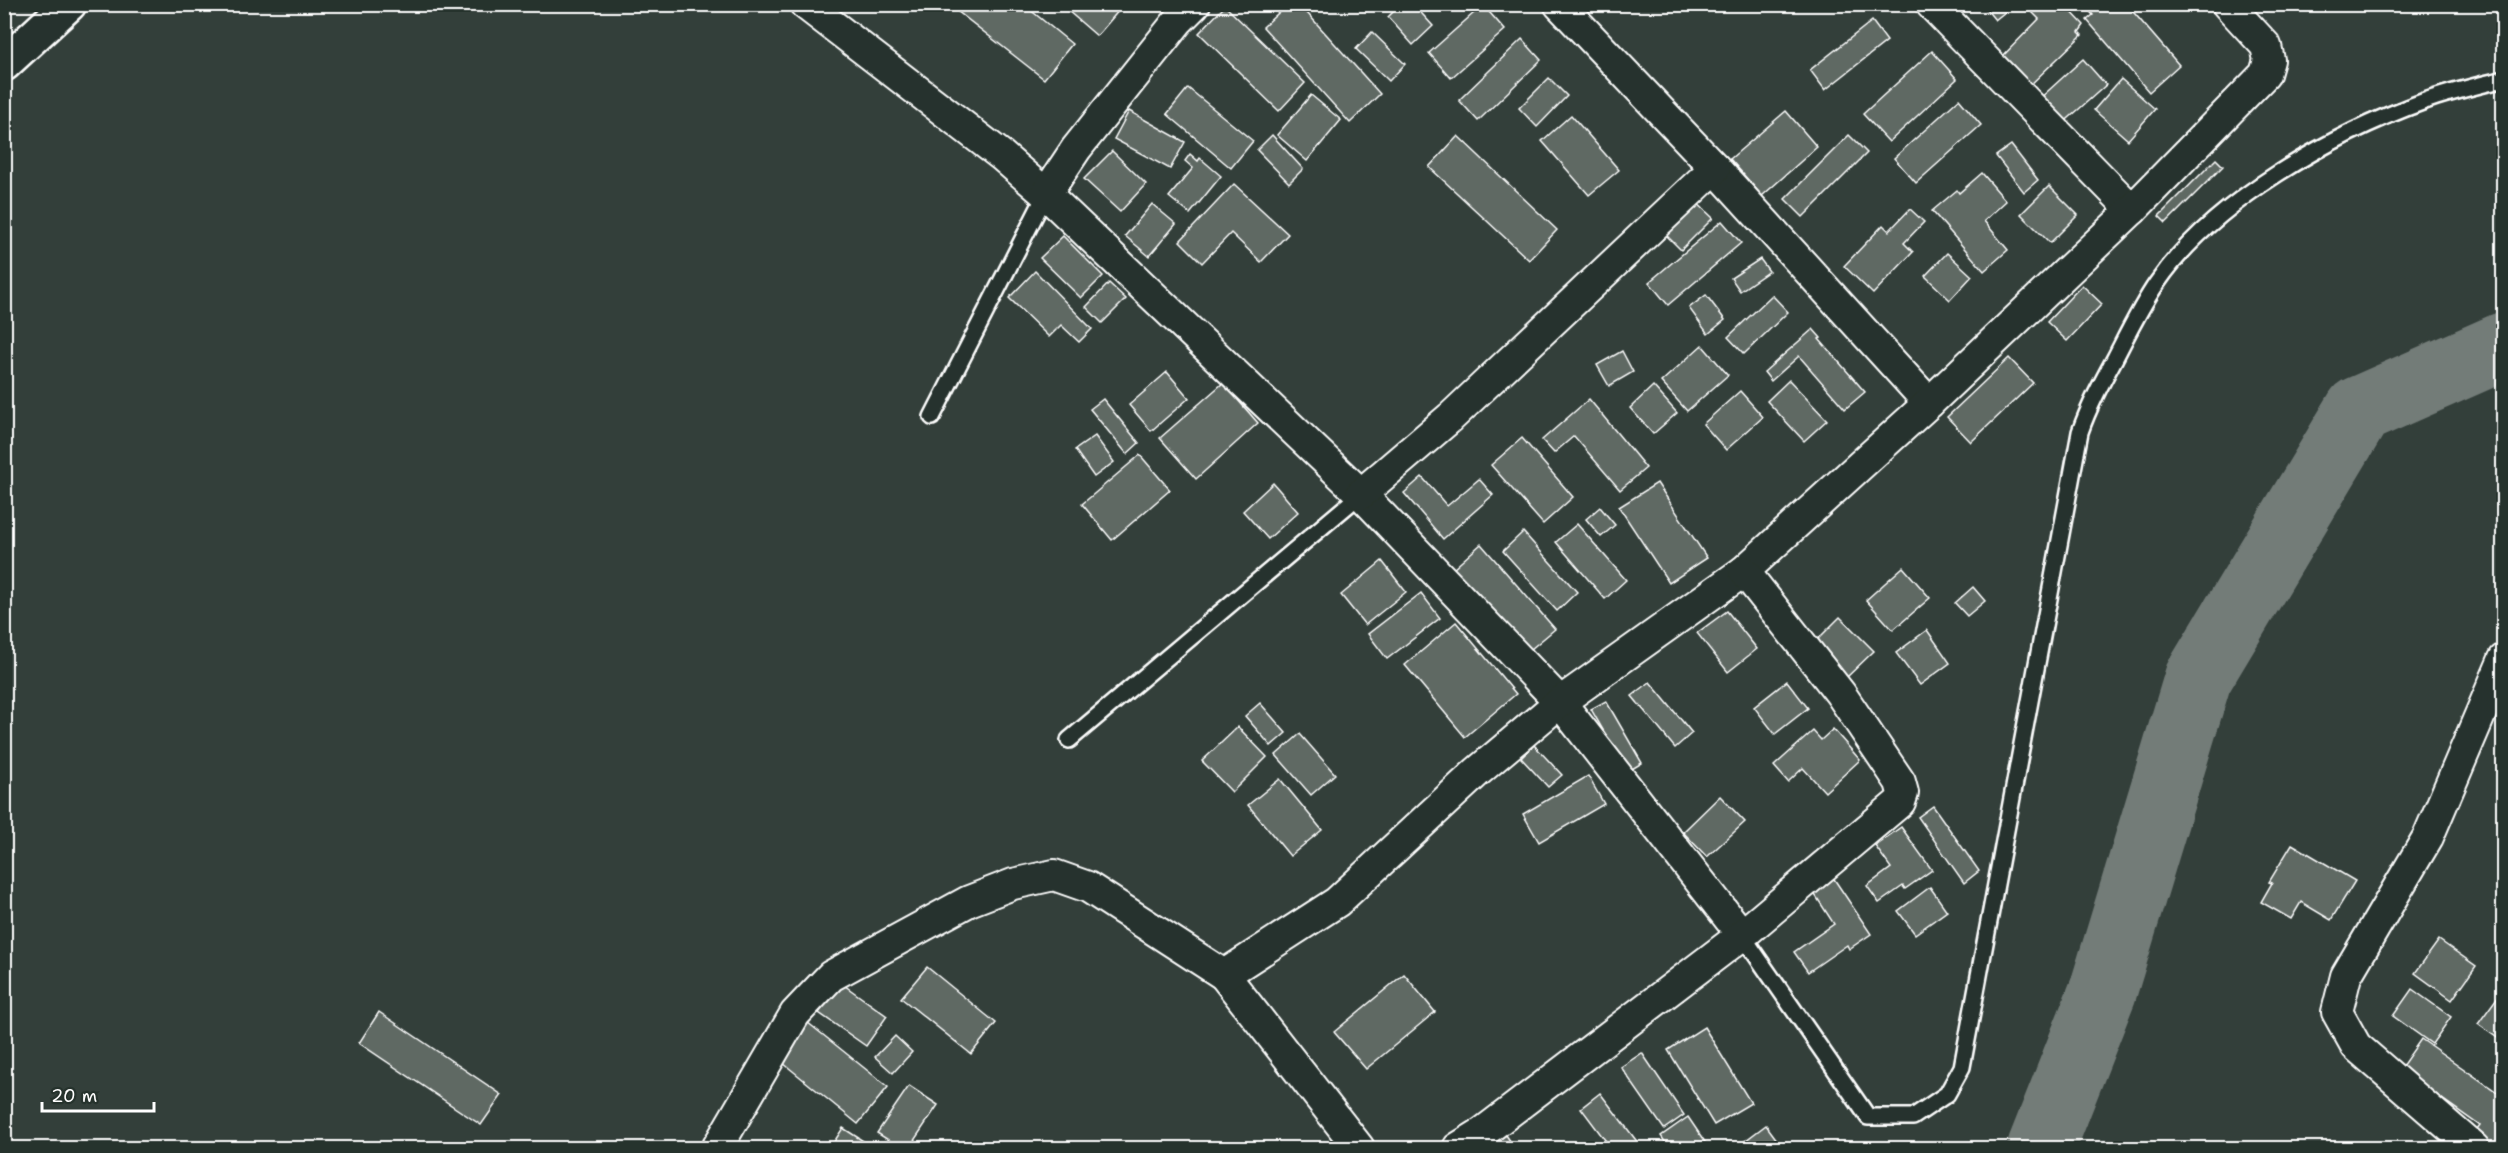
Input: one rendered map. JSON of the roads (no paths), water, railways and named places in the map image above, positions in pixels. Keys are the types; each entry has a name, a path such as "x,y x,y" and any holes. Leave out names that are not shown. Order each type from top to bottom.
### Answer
{"highway":[{"path":"4,64 69,4"}],"street":[{"path":"805,4 1001,155 1046,194 1360,494 1560,702 1742,935"},
{"path":"1046,194 1076,149 1178,21 1195,4"},
{"path":"1224,975 1337,902 1477,772 1560,702 1744,571 1929,403 2132,210 2265,74 2269,60 2266,46 2227,4"},
{"path":"1572,9 1929,403"},
{"path":"1947,10 2132,210"},
{"path":"1360,494 1450,417 1714,168"},
{"path":"1458,1149 1742,935 1897,807 1903,793 1900,782 1840,693 1744,571"},
{"path":"2474,1149 2356,1046 2337,1012 2346,976 2428,837 2504,659"},
{"path":"717,1149 795,1014 831,976 959,906 1013,884 1054,875 1088,887 1224,975 1359,1149"}],"lane":[{"path":"1742,935 1868,1117 1914,1118 1947,1094 1962,1067 2080,432 2126,337 2157,282 2186,247 2231,208 2286,169 2368,124 2426,100 2504,79"},
{"path":"932,417 1046,194"},
{"path":"1069,740 1360,494"}],"waterway":[{"path":"2041,1148 2103,991 2198,678 2359,410 2504,346"}]}
